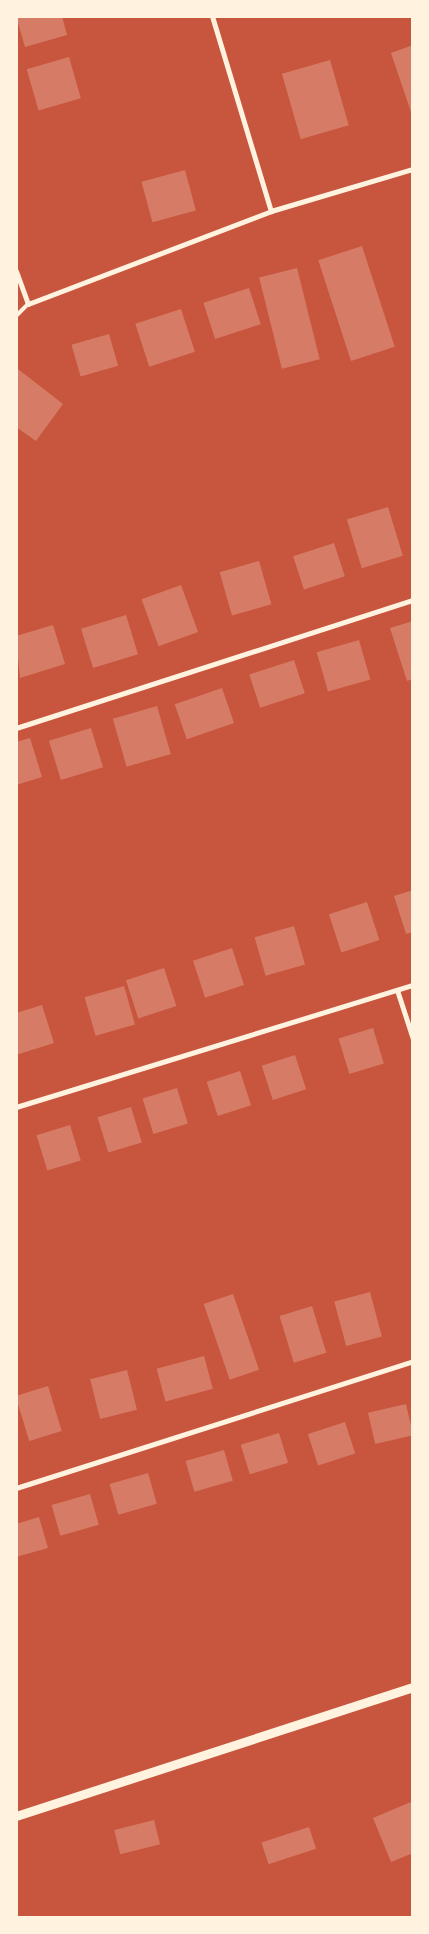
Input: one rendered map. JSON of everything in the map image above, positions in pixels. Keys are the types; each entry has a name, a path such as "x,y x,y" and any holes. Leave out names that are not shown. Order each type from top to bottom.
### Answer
{"street":[{"path":"212,16 271,212"},
{"path":"16,271 28,304 271,212 413,169"},
{"path":"16,728 413,600"},
{"path":"16,1107 413,984"},
{"path":"398,990 413,1039"},
{"path":"16,1488 413,1361"},
{"path":"16,1816 413,1687"}],"lane":[{"path":"16,316 28,304"}],"building":[{"path":"16,16 62,16 67,35 25,47"},
{"path":"413,45 413,115 412,115 391,53"},
{"path":"69,57 81,98 39,110 27,69"},
{"path":"330,60 349,125 301,139 282,74"},
{"path":"185,170 196,211 152,222 142,182"},
{"path":"362,246 395,347 351,361 318,260"},
{"path":"297,268 320,359 282,369 259,277"},
{"path":"249,288 261,324 215,339 203,303"},
{"path":"181,309 195,352 149,367 135,324"},
{"path":"109,334 118,366 81,376 72,345"},
{"path":"18,369 63,404 36,441 16,427"},
{"path":"388,507 403,556 362,568 347,520"},
{"path":"334,543 345,576 304,590 293,556"},
{"path":"259,561 271,604 232,616 220,572"},
{"path":"181,585 198,632 159,646 142,599"},
{"path":"126,615 138,654 93,668 81,629"},
{"path":"413,621 413,679 407,681 390,628"},
{"path":"53,625 65,664 20,678 16,636"},
{"path":"359,640 370,679 328,692 317,652"},
{"path":"294,660 305,693 260,708 249,675"},
{"path":"222,688 234,723 187,739 175,704"},
{"path":"157,706 171,754 127,767 113,719"},
{"path":"91,728 103,767 61,780 49,741"},
{"path":"30,738 42,777 16,785 16,742"},
{"path":"413,890 413,932 406,934 394,896"},
{"path":"367,902 379,940 341,952 329,914"},
{"path":"294,926 305,964 266,976 255,937"},
{"path":"232,948 244,985 205,998 193,961"},
{"path":"164,968 176,1006 138,1018 126,980"},
{"path":"124,986 135,1024 96,1036 85,997"},
{"path":"42,1005 54,1043 16,1055 16,1013"},
{"path":"373,1028 384,1063 349,1074 339,1039"},
{"path":"295,1055 306,1089 273,1100 262,1066"},
{"path":"240,1071 251,1105 218,1116 207,1082"},
{"path":"177,1088 188,1123 153,1134 143,1099"},
{"path":"131,1107 142,1142 108,1153 98,1117"},
{"path":"70,1125 81,1160 47,1171 37,1135"},
{"path":"370,1292 382,1336 346,1346 334,1302"},
{"path":"233,1294 259,1370 230,1380 204,1304"},
{"path":"312,1306 326,1353 294,1363 279,1316"},
{"path":"204,1356 213,1389 165,1402 157,1369"},
{"path":"127,1370 137,1410 100,1419 90,1379"},
{"path":"48,1386 62,1431 29,1441 16,1396"},
{"path":"406,1404 413,1435 375,1444 368,1413"},
{"path":"345,1422 355,1453 318,1465 308,1434"},
{"path":"279,1433 288,1463 250,1474 241,1445"},
{"path":"224,1450 233,1481 194,1492 186,1461"},
{"path":"148,1473 157,1504 118,1515 110,1484"},
{"path":"90,1494 99,1525 60,1536 52,1505"},
{"path":"39,1517 48,1548 16,1557 16,1524"},
{"path":"413,1801 413,1853 391,1862 373,1818"},
{"path":"154,1820 160,1844 120,1854 114,1830"},
{"path":"309,1827 316,1849 269,1864 261,1842"}]}
